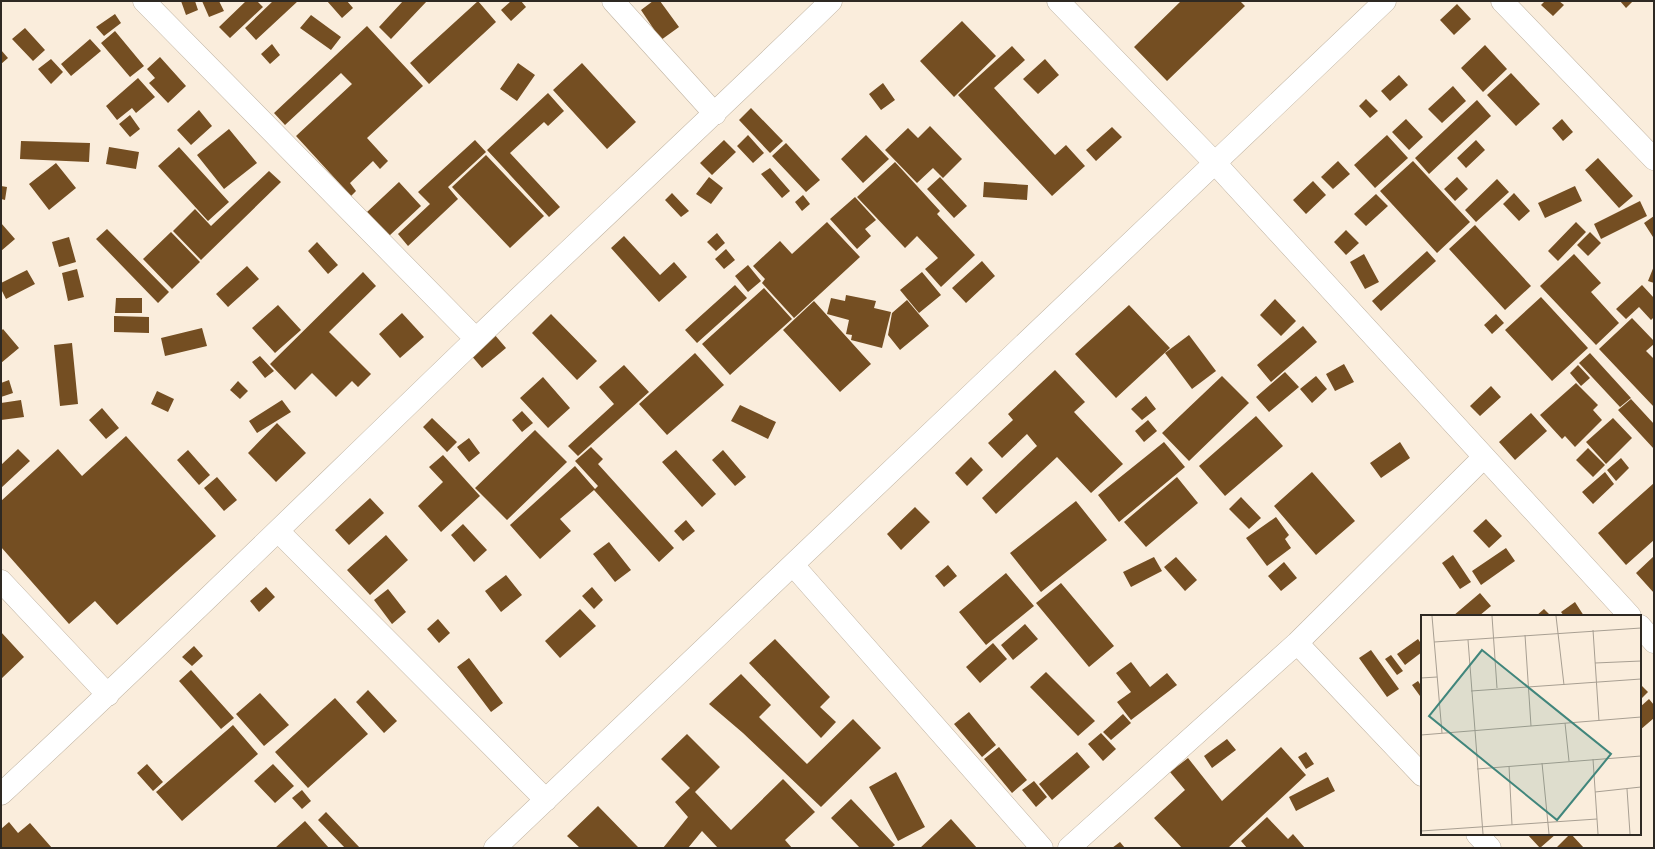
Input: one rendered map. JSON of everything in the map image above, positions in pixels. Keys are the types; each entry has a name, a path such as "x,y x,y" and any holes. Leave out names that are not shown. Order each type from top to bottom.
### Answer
{"street":[{"path":"144,1 476,339"},
{"path":"613,1 715,114"},
{"path":"1,794 108,695 476,339 715,114 831,1"},
{"path":"1058,1 1215,163 1629,615"},
{"path":"495,848 1384,1"},
{"path":"1502,1 1654,159"},
{"path":"1069,848 1297,642 1484,457"},
{"path":"278,531 546,800"},
{"path":"793,565 1042,848"},
{"path":"1,581 108,695"},
{"path":"1641,627 1654,642"},
{"path":"1297,642 1421,775"},
{"path":"1478,835 1490,848"}],"building":[{"path":"181,1 195,1 198,10 186,15"},
{"path":"202,1 219,1 224,11 209,17"},
{"path":"246,1 257,1 263,7 230,38 219,27"},
{"path":"273,1 298,1 256,40 245,28"},
{"path":"327,1 347,1 353,8 342,18"},
{"path":"403,1 427,1 391,39 379,27"},
{"path":"478,1 496,22 429,84 410,63"},
{"path":"511,1 521,1 526,7 511,21 501,10"},
{"path":"653,1 660,1 679,27 661,40 641,10"},
{"path":"1181,1 1240,1 1245,6 1167,81 1134,47"},
{"path":"1545,1 1559,1 1564,5 1553,16 1541,5"},
{"path":"1620,1 1633,1 1626,8"},
{"path":"1457,4 1471,19 1454,35 1440,20"},
{"path":"115,14 121,23 104,36 96,27"},
{"path":"311,15 341,37 331,50 300,28"},
{"path":"962,21 996,56 954,97 920,61"},
{"path":"367,26 423,86 367,138 388,161 380,169 373,161 350,183 356,191 351,196 296,136 352,84 341,73 285,125 274,113"},
{"path":"25,28 45,50 33,61 12,39"},
{"path":"115,31 144,66 130,77 101,43"},
{"path":"90,39 101,51 71,76 61,64"},
{"path":"272,44 280,55 270,64 261,54"},
{"path":"1485,45 1507,69 1483,92 1461,68"},
{"path":"1012,46 1025,60 994,88 1055,155 1066,145 1085,166 1052,196 958,95"},
{"path":"1,50 8,58 1,64"},
{"path":"160,57 186,86 168,103 149,83 155,78 147,69"},
{"path":"51,59 63,72 51,84 38,69"},
{"path":"1045,59 1059,75 1038,94 1023,79"},
{"path":"518,63 535,75 517,101 500,89"},
{"path":"582,63 636,122 607,149 553,90"},
{"path":"1511,73 1540,104 1516,126 1487,95"},
{"path":"1399,75 1408,85 1390,101 1381,91"},
{"path":"138,78 155,97 136,113 132,108 117,120 106,106"},
{"path":"883,83 895,100 881,110 869,94"},
{"path":"1453,86 1466,101 1442,123 1428,109"},
{"path":"548,93 564,111 548,126 544,122 510,153 560,207 549,217 487,150"},
{"path":"1366,99 1378,111 1370,118 1359,106"},
{"path":"1477,100 1491,116 1429,174 1415,158"},
{"path":"751,108 783,141 770,153 739,120"},
{"path":"199,110 212,126 191,145 177,130"},
{"path":"130,115 140,129 130,137 119,124"},
{"path":"1406,119 1423,137 1409,150 1392,132"},
{"path":"1562,119 1573,132 1563,141 1552,128"},
{"path":"930,126 962,159 943,178 933,168 917,183 885,150 908,128 918,138"},
{"path":"1112,127 1122,137 1096,161 1086,150"},
{"path":"229,129 257,163 224,189 197,155"},
{"path":"748,135 764,153 753,163 737,146"},
{"path":"866,135 889,159 863,183 841,159"},
{"path":"1387,135 1408,158 1375,188 1354,165"},
{"path":"475,140 486,152 448,187 458,199 408,246 398,234 430,204 418,192"},
{"path":"724,140 736,152 712,175 700,163"},
{"path":"1476,140 1485,150 1466,168 1457,158"},
{"path":"21,141 90,143 89,162 20,159"},
{"path":"786,143 820,180 806,192 772,156"},
{"path":"109,147 139,152 136,169 106,164"},
{"path":"179,147 229,202 208,221 158,166"},
{"path":"486,155 544,216 510,248 452,187"},
{"path":"1598,158 1633,196 1619,208 1585,170"},
{"path":"1338,161 1350,174 1333,189 1321,177"},
{"path":"1413,161 1470,222 1437,253 1380,191"},
{"path":"895,162 940,211 937,214 975,255 941,287 925,269 938,258 917,236 905,248 857,197"},
{"path":"56,163 76,188 49,210 29,184"},
{"path":"770,168 790,191 782,198 761,174"},
{"path":"269,171 281,182 201,260 173,231 195,209 211,226"},
{"path":"709,177 723,188 711,204 696,194"},
{"path":"940,177 967,206 954,218 927,189"},
{"path":"1457,177 1468,189 1455,201 1444,189"},
{"path":"1497,179 1509,192 1476,222 1465,210"},
{"path":"1313,181 1326,195 1306,214 1293,200"},
{"path":"399,182 421,206 389,236 367,212"},
{"path":"984,182 1028,185 1027,200 983,197"},
{"path":"1,186 7,187 5,200 1,199"},
{"path":"1575,186 1582,201 1545,218 1538,203"},
{"path":"672,193 689,211 681,217 665,200"},
{"path":"1514,193 1530,211 1519,221 1503,204"},
{"path":"1376,194 1388,206 1366,226 1354,214"},
{"path":"803,195 810,204 802,211 795,202"},
{"path":"855,197 876,220 865,229 871,236 857,249 830,219"},
{"path":"1640,201 1647,216 1601,239 1594,224"},
{"path":"1654,216 1654,236 1653,237 1644,223"},
{"path":"827,222 860,257 794,318 762,283 765,279 753,266 780,241 792,254"},
{"path":"1576,222 1586,232 1558,261 1548,251"},
{"path":"1,223 15,239 1,251"},
{"path":"1475,225 1531,286 1505,310 1449,249"},
{"path":"107,229 169,292 158,303 96,239"},
{"path":"1346,230 1359,243 1346,255 1334,242"},
{"path":"171,232 200,262 172,289 143,259"},
{"path":"1590,232 1601,243 1588,256 1577,245"},
{"path":"717,233 725,243 716,251 707,242"},
{"path":"624,236 660,275 674,262 687,277 659,302 611,248"},
{"path":"69,237 76,262 59,267 52,242"},
{"path":"317,242 338,265 328,274 308,251"},
{"path":"726,249 735,260 724,269 715,259"},
{"path":"1427,251 1436,261 1381,311 1372,301"},
{"path":"1364,254 1379,282 1365,289 1350,262"},
{"path":"1574,254 1601,283 1591,292 1619,323 1596,345 1540,286"},
{"path":"982,261 995,276 966,303 952,288"},
{"path":"748,265 761,281 748,292 735,276"},
{"path":"247,266 259,279 228,307 216,294"},
{"path":"1654,266 1654,283 1648,281"},
{"path":"77,269 84,297 68,301 62,273"},
{"path":"27,270 35,284 6,299 1,289 1,283"},
{"path":"363,272 376,286 329,332 371,374 358,387 352,381 336,397 312,373 295,390 270,364"},
{"path":"922,272 941,295 919,313 900,290"},
{"path":"735,285 747,298 697,343 685,330"},
{"path":"1642,285 1654,298 1654,317 1651,320 1639,307 1626,319 1616,309"},
{"path":"764,288 792,319 730,375 702,344"},
{"path":"846,295 876,301 874,308 891,312 882,348 851,340 852,335 846,334 849,320 827,314 831,298 845,301"},
{"path":"1541,297 1588,348 1552,381 1505,330"},
{"path":"116,298 142,298 142,313 115,313"},
{"path":"1275,299 1296,321 1281,336 1260,315"},
{"path":"907,300 929,326 900,350 888,335 892,313"},
{"path":"814,301 871,364 840,392 783,330"},
{"path":"278,305 301,330 275,353 252,328"},
{"path":"1129,305 1170,348 1116,398 1075,354"},
{"path":"402,313 424,337 400,358 379,334"},
{"path":"551,314 597,361 577,380 532,333"},
{"path":"1496,314 1504,323 1492,334 1484,325"},
{"path":"114,316 149,317 149,333 114,332"},
{"path":"1632,318 1654,341 1654,344 1646,351 1654,359 1654,407 1599,349"},
{"path":"1303,326 1317,342 1271,382 1257,365"},
{"path":"202,328 207,346 165,356 161,338"},
{"path":"3,329 19,348 1,363 1,331"},
{"path":"494,334 506,348 482,368 470,354"},
{"path":"1189,335 1216,371 1192,389 1165,353"},
{"path":"72,343 78,404 60,406 54,345"},
{"path":"695,353 724,385 667,435 639,404"},
{"path":"1590,353 1631,398 1620,407 1579,363"},
{"path":"260,356 274,371 265,378 252,362"},
{"path":"1344,364 1354,382 1335,391 1326,374"},
{"path":"624,365 649,392 578,456 568,446 614,404 599,387"},
{"path":"1578,365 1590,378 1581,386 1570,373"},
{"path":"1055,370 1085,402 1074,412 1123,464 1091,493 1057,457 996,514 982,498 1037,446 1027,434 1002,458 988,443 1013,420 1008,414"},
{"path":"1285,372 1299,387 1269,412 1256,397"},
{"path":"1222,376 1249,403 1189,461 1162,433"},
{"path":"1316,376 1327,389 1312,403 1300,389"},
{"path":"543,377 570,408 548,428 520,398"},
{"path":"9,380 13,393 1,397 1,383"},
{"path":"238,381 248,391 240,399 230,390"},
{"path":"1576,383 1598,405 1593,410 1602,420 1575,447 1565,436 1562,439 1540,415"},
{"path":"1491,386 1501,397 1480,416 1470,406"},
{"path":"157,391 174,399 168,412 151,404"},
{"path":"1146,396 1156,409 1142,420 1131,409"},
{"path":"1631,399 1654,424 1654,449 1618,410"},
{"path":"21,400 24,417 1,420 1,403"},
{"path":"282,400 291,412 257,433 249,421"},
{"path":"740,405 776,422 768,439 731,421"},
{"path":"102,408 119,428 106,439 89,420"},
{"path":"522,411 533,423 522,432 512,420"},
{"path":"1531,413 1547,431 1515,460 1499,442"},
{"path":"1256,416 1283,446 1225,496 1199,466"},
{"path":"432,418 457,442 447,452 423,427"},
{"path":"1613,418 1632,438 1606,464 1586,442"},
{"path":"1148,420 1157,431 1144,442 1135,431"},
{"path":"277,423 306,453 276,482 248,453"},
{"path":"535,430 567,462 507,520 475,488"},
{"path":"126,436 216,536 117,625 95,601 69,624 1,547 1,501 58,449 82,476"},
{"path":"469,438 480,453 469,462 457,447"},
{"path":"1164,442 1185,467 1119,522 1098,495"},
{"path":"1400,442 1410,458 1381,478 1370,463"},
{"path":"591,447 603,459 598,464 674,548 659,562 594,490 560,519 571,531 540,559 510,525 575,466 595,489 598,486 575,461"},
{"path":"1588,448 1605,465 1593,477 1576,460"},
{"path":"18,449 30,461 1,488 1,465"},
{"path":"188,450 210,475 199,485 177,460"},
{"path":"676,450 716,494 702,507 662,462"},
{"path":"723,450 746,477 735,486 712,460"},
{"path":"443,455 480,496 441,532 418,506 443,482 429,467"},
{"path":"971,457 983,470 967,486 955,473"},
{"path":"1621,458 1629,468 1616,481 1607,470"},
{"path":"1312,472 1355,521 1316,555 1274,506"},
{"path":"1605,472 1614,484 1593,504 1582,492"},
{"path":"217,477 237,500 224,511 204,488"},
{"path":"1177,477 1198,503 1146,547 1124,522"},
{"path":"1654,483 1654,540 1626,565 1598,533"},
{"path":"1241,497 1261,518 1249,529 1229,509"},
{"path":"370,498 384,513 349,545 335,530"},
{"path":"1076,501 1107,540 1041,592 1010,553"},
{"path":"915,507 930,522 901,550 887,534"},
{"path":"1276,517 1289,535 1285,539 1291,548 1267,566 1246,538"},
{"path":"1486,519 1502,536 1489,548 1473,531"},
{"path":"686,520 695,531 683,541 674,531"},
{"path":"463,524 487,550 474,562 451,535"},
{"path":"386,535 408,560 370,595 347,570"},
{"path":"609,542 631,570 615,582 593,554"},
{"path":"1506,548 1515,561 1481,585 1472,571"},
{"path":"1453,555 1471,582 1460,589 1442,563"},
{"path":"1654,556 1654,593 1636,573"},
{"path":"1154,557 1162,571 1131,587 1123,572"},
{"path":"1176,557 1197,580 1185,591 1164,567"},
{"path":"1284,562 1297,578 1281,591 1268,576"},
{"path":"948,565 957,576 944,587 935,576"},
{"path":"1006,573 1034,606 986,645 959,612"},
{"path":"506,575 522,595 501,612 485,591"},
{"path":"1061,583 1114,646 1089,667 1036,603"},
{"path":"266,587 275,597 259,612 250,601"},
{"path":"592,587 603,600 594,609 582,596"},
{"path":"388,589 406,612 392,624 374,600"},
{"path":"1480,593 1491,606 1480,615 1454,615"},
{"path":"1575,602 1583,615 1563,615 1561,612"},
{"path":"580,609 596,626 560,658 545,641"},
{"path":"1544,609 1550,615 1537,615"},
{"path":"438,619 450,633 439,643 427,629"},
{"path":"1025,624 1038,639 1013,660 1001,645"},
{"path":"1,632 24,657 1,679"},
{"path":"775,639 830,697 820,707 836,722 821,738 749,663"},
{"path":"1418,639 1421,644 1421,653 1405,665 1397,654"},
{"path":"993,643 1007,659 980,683 966,667"},
{"path":"194,646 203,656 192,666 182,657"},
{"path":"1371,650 1399,689 1387,697 1359,658"},
{"path":"1391,655 1403,671 1397,675 1385,659"},
{"path":"469,658 503,703 491,712 457,667"},
{"path":"1131,662 1150,687 1167,673 1177,685 1131,720 1117,702 1131,692 1116,673"},
{"path":"191,670 234,718 221,729 179,681"},
{"path":"1046,672 1095,721 1078,736 1030,687"},
{"path":"741,674 771,705 759,717 807,764 853,719 881,748 821,807 743,733 709,704"},
{"path":"1418,681 1421,686 1421,696 1420,696 1412,685"},
{"path":"1641,685 1648,692 1641,699"},
{"path":"368,690 397,721 384,733 356,702"},
{"path":"260,693 289,725 264,746 236,714"},
{"path":"335,698 368,734 308,788 275,752"},
{"path":"1649,699 1654,705 1654,718 1641,729 1641,706"},
{"path":"969,712 996,745 982,757 954,724"},
{"path":"1123,714 1131,723 1111,740 1103,732"},
{"path":"233,725 258,754 182,821 156,792"},
{"path":"1101,733 1116,749 1103,761 1088,744"},
{"path":"687,734 720,767 695,792 731,830 783,779 815,812 785,840 792,848 718,848 702,831 688,848 663,848 688,817 675,802 690,788 661,759"},
{"path":"1227,739 1236,750 1212,768 1204,756"},
{"path":"999,747 1027,780 1012,793 984,759"},
{"path":"1281,747 1306,775 1228,848 1182,848 1154,818 1185,790 1170,772 1188,758 1222,801"},
{"path":"1077,752 1090,767 1052,800 1039,784"},
{"path":"1306,752 1314,764 1306,769 1298,757"},
{"path":"147,764 163,782 153,791 137,773"},
{"path":"273,764 294,786 275,803 254,781"},
{"path":"896,772 925,827 898,841 869,787"},
{"path":"1328,777 1335,791 1296,811 1289,797"},
{"path":"1034,781 1047,797 1036,807 1022,790"},
{"path":"302,790 311,801 302,809 292,798"},
{"path":"851,799 895,845 891,848 860,848 831,818"},
{"path":"598,806 639,848 580,848 567,836"},
{"path":"326,812 360,848 345,848 318,820"},
{"path":"1267,817 1288,839 1293,834 1305,848 1247,848 1241,841"},
{"path":"951,819 977,848 920,848"},
{"path":"305,821 329,848 275,848"},
{"path":"9,822 18,833 30,823 52,848 1,848 1,829"},
{"path":"1528,835 1555,835 1540,848"},
{"path":"1569,835 1572,835 1584,848 1556,848"},
{"path":"1120,842 1125,848 1112,848"}]}
